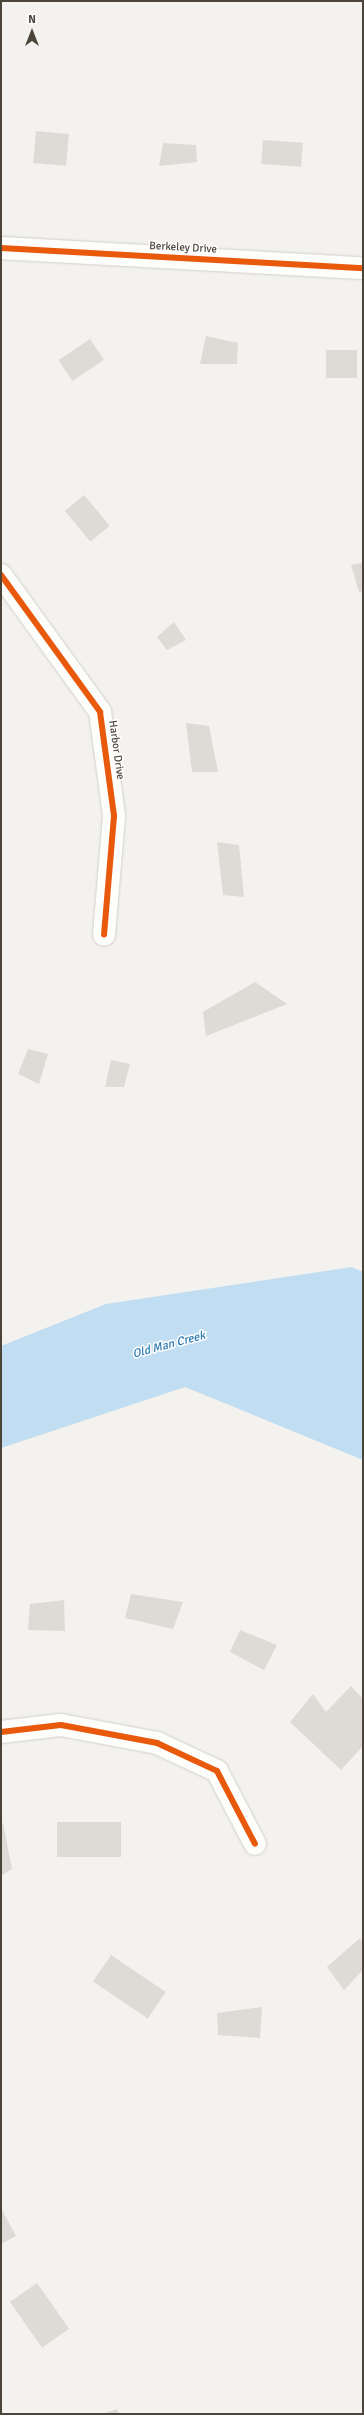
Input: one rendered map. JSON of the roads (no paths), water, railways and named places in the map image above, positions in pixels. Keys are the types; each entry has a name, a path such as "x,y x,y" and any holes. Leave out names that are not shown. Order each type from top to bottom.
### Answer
{"street":[{"name":"Berkeley Drive","path":"1,248 363,268"},
{"name":"Harbor Drive","path":"1,575 100,712 114,816 104,935"},
{"path":"1,1732 61,1726 157,1743 217,1771 255,1844"}],"water":[{"name":"Old Man Creek","path":"352,1267 363,1272 363,1460 185,1387 1,1448 1,1346 106,1304"}]}
